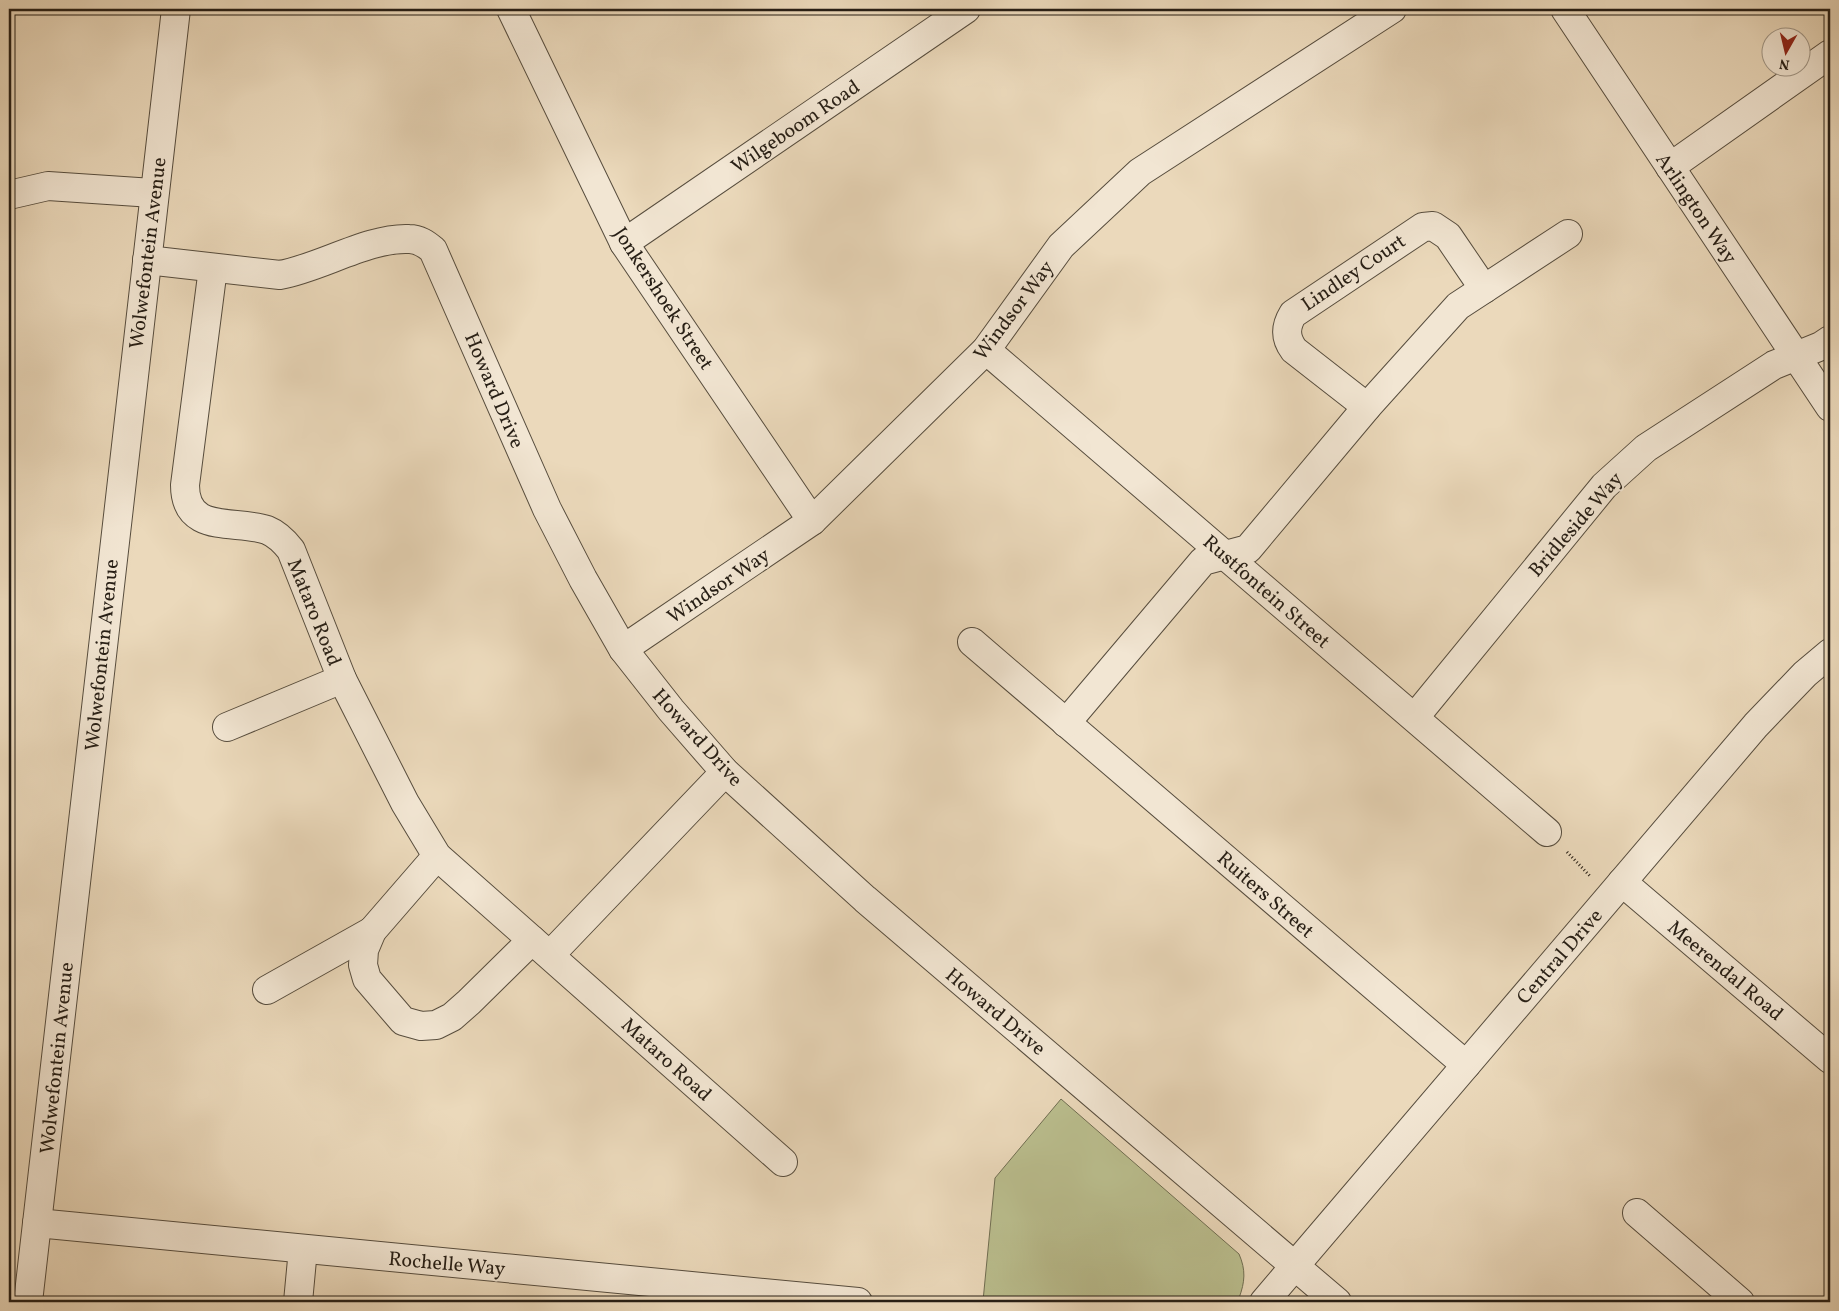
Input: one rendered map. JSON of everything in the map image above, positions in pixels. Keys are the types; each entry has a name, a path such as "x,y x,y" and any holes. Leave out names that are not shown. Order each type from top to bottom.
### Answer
{"street":[{"name":"Wolwefontein Avenue","path":"28,1302 153,193 176,9"},
{"name":"Jonkershoek Street","path":"511,9 624,243 812,521"},
{"name":"Wilgeboom Road","path":"624,243 966,9"},
{"name":"Windsor Way","path":"623,648 812,521 986,350 1061,246 1140,172 1392,9"},
{"name":"Arlington Way","path":"1565,9 1830,407"},
{"path":"1670,167 1830,54"},
{"path":"9,194 48,186 153,193"},
{"name":"Lindley Court","path":"1367,407 1294,350 1290,344 1287,330 1293,314 1423,227 1442,230 1448,236 1484,289"},
{"path":"1066,723 1203,561 1248,549 1367,407 1458,306 1568,234"},
{"name":"Howard Drive","path":"146,260 280,275 296,272 378,244 409,239 423,242 433,250 547,509 583,579 623,648 671,710 725,772 865,899 1337,1302"},
{"name":"Mataro Road","path":"213,268 185,485 187,503 192,510 207,521 268,530 284,542 295,559 342,679 405,803 438,856 783,1162"},
{"name":"Bridleside Way","path":"1415,718 1604,486 1646,448 1774,365 1830,340"},
{"name":"Rustfontein Street","path":"986,350 1547,832"},
{"name":"Ruiters Street","path":"972,642 1466,1065"},
{"name":"Central Drive","path":"1294,1266 1756,725 1805,674 1830,653"},
{"path":"227,727 342,679"},
{"path":"438,856 372,931 364,950 363,964 367,978 403,1021 421,1026 436,1025 452,1017 541,947 725,772"},
{"name":"Meerendal Road","path":"1622,882 1830,1059"},
{"path":"267,990 372,931"},
{"path":"1637,1213 1740,1302"},
{"name":"Rochelle Way","path":"37,1223 753,1297 858,1302"},
{"path":"298,1302 303,1249"},
{"path":"1264,1302 1294,1266"}],"path":[{"path":"1547,832 1592,878"}],"green space":[{"path":"1061,1099 1239,1254 1244,1276 1239,1298 1246,1300 1244,1302 983,1301 995,1178"}]}
